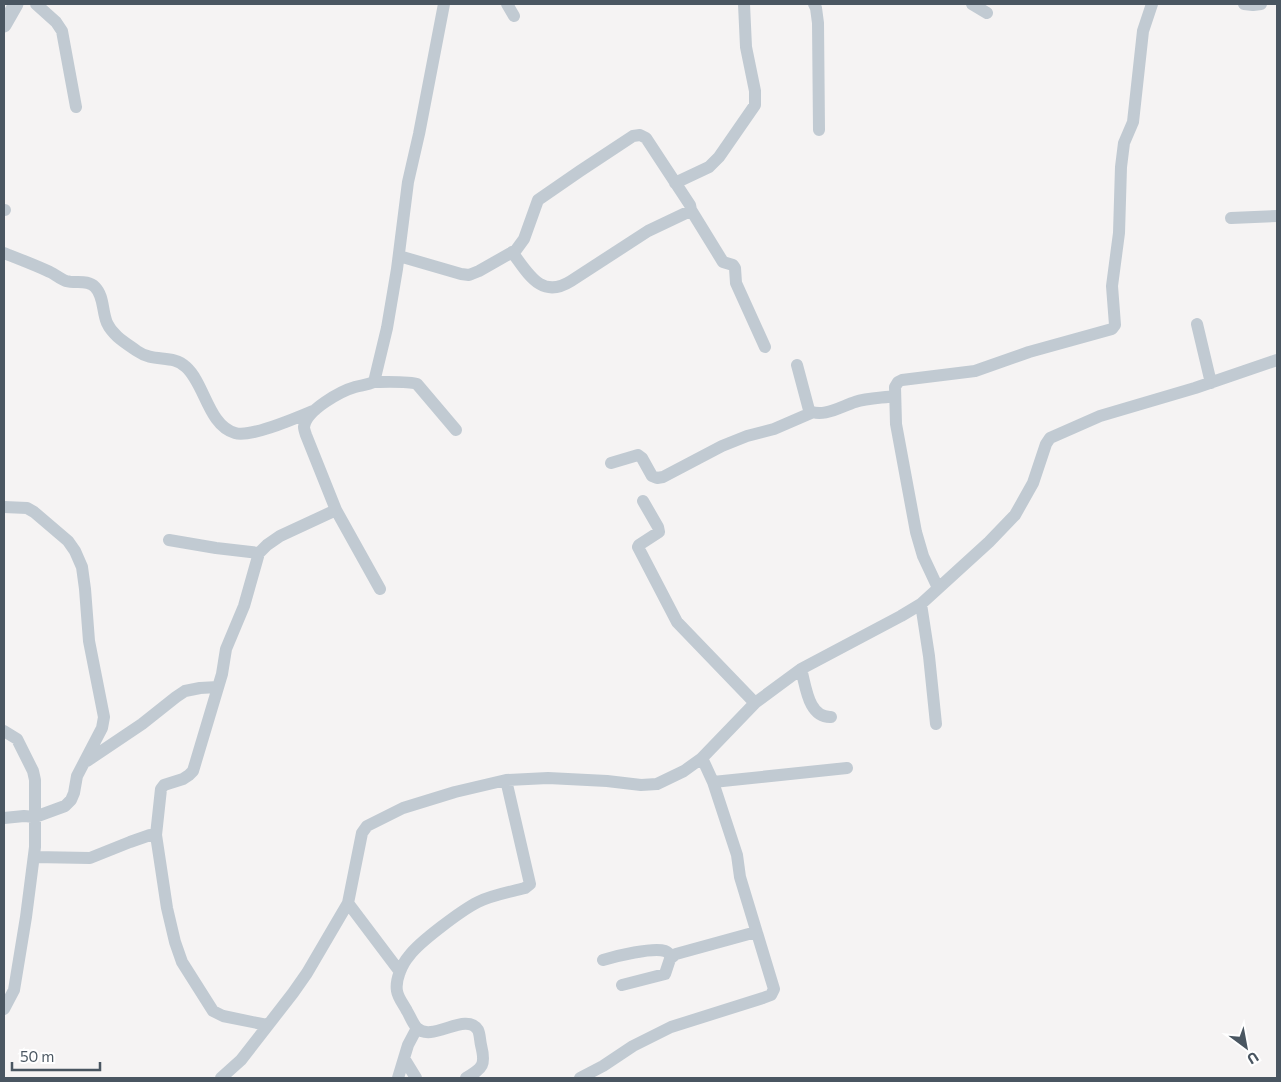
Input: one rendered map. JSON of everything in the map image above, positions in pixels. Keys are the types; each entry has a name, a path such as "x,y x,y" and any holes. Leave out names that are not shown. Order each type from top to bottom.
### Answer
{"street":[{"path":"4,25 16,4"},
{"path":"38,4 62,31 76,107"},
{"path":"374,382 387,328 399,256 408,182 444,4"},
{"path":"508,4 514,16"},
{"path":"675,182 698,173 714,162 755,105 755,91 746,47 744,4"},
{"path":"814,4 818,23 818,130"},
{"path":"972,4 987,13"},
{"path":"938,588 923,556 916,532 896,424 895,386 902,380 975,371 1029,352 1112,329 1115,325 1112,286 1119,233 1121,167 1124,143 1133,122 1143,31 1152,4"},
{"path":"1244,4 1261,4"},
{"path":"399,256 461,274 469,275 478,271 516,250 524,239 538,200 633,136 640,135 646,138 675,182 723,262 733,265 735,268 736,283 765,347"},
{"path":"512,252 532,278 545,288 551,289 566,284 648,231 691,210"},
{"path":"1231,218 1277,216"},
{"path":"4,253 48,270 64,280 87,282 93,285 100,294 106,322 118,338 150,358 181,362 196,378 207,403 217,419 234,433 240,434 274,426 315,410"},
{"path":"1197,324 1211,383"},
{"path":"221,1078 254,1045 266,1025 307,973 348,903 362,833 367,826 403,808 455,792 506,780 548,778 641,785 657,784 684,771 702,758 755,703 801,668 921,604 989,542 1015,515 1033,483 1046,444 1050,438 1100,416 1211,383 1277,360"},
{"path":"797,365 808,410 812,413"},
{"path":"380,588 336,510 306,434 304,427 307,419 315,410 332,398 355,386 374,382 412,382 417,384 456,430"},
{"path":"611,463 638,455 642,458 652,476 657,478 663,477 722,446 774,429 812,413 822,413 855,402 895,396"},
{"path":"643,501 659,532 638,547 677,622 755,703"},
{"path":"4,507 26,508 34,512 68,541 76,551 86,589 89,641 104,717 102,728 77,776 71,800 65,806 35,817 4,818"},
{"path":"266,1025 223,1016 213,1011 182,962 167,908 156,835 161,789 164,785 189,775 193,771 218,687 226,649 244,606 259,553 267,544 280,536 336,510"},
{"path":"169,540 259,553"},
{"path":"921,604 936,724"},
{"path":"801,668 812,708 824,718 831,717"},
{"path":"82,764 142,724 176,697 185,692 200,688 218,687"},
{"path":"4,731 17,739 35,775 34,857 26,918 14,990 4,1009"},
{"path":"580,1078 603,1066 633,1046 671,1027 771,995 774,989 740,877 737,855 713,782 702,758"},
{"path":"713,782 847,768"},
{"path":"466,1078 476,1073 483,1064 484,1058 478,1030 473,1026 461,1024 432,1032 417,1028 397,992 397,984 400,972 408,956 469,907 480,901 525,888 530,884 527,864 506,780"},
{"path":"34,857 90,858 136,840 156,835"},
{"path":"348,903 400,972"},
{"path":"603,960 649,951 664,951 672,956 756,932"},
{"path":"622,985 665,974 672,956"},
{"path":"398,1078 408,1046 417,1028"},
{"path":"404,1060 416,1078"}]}
